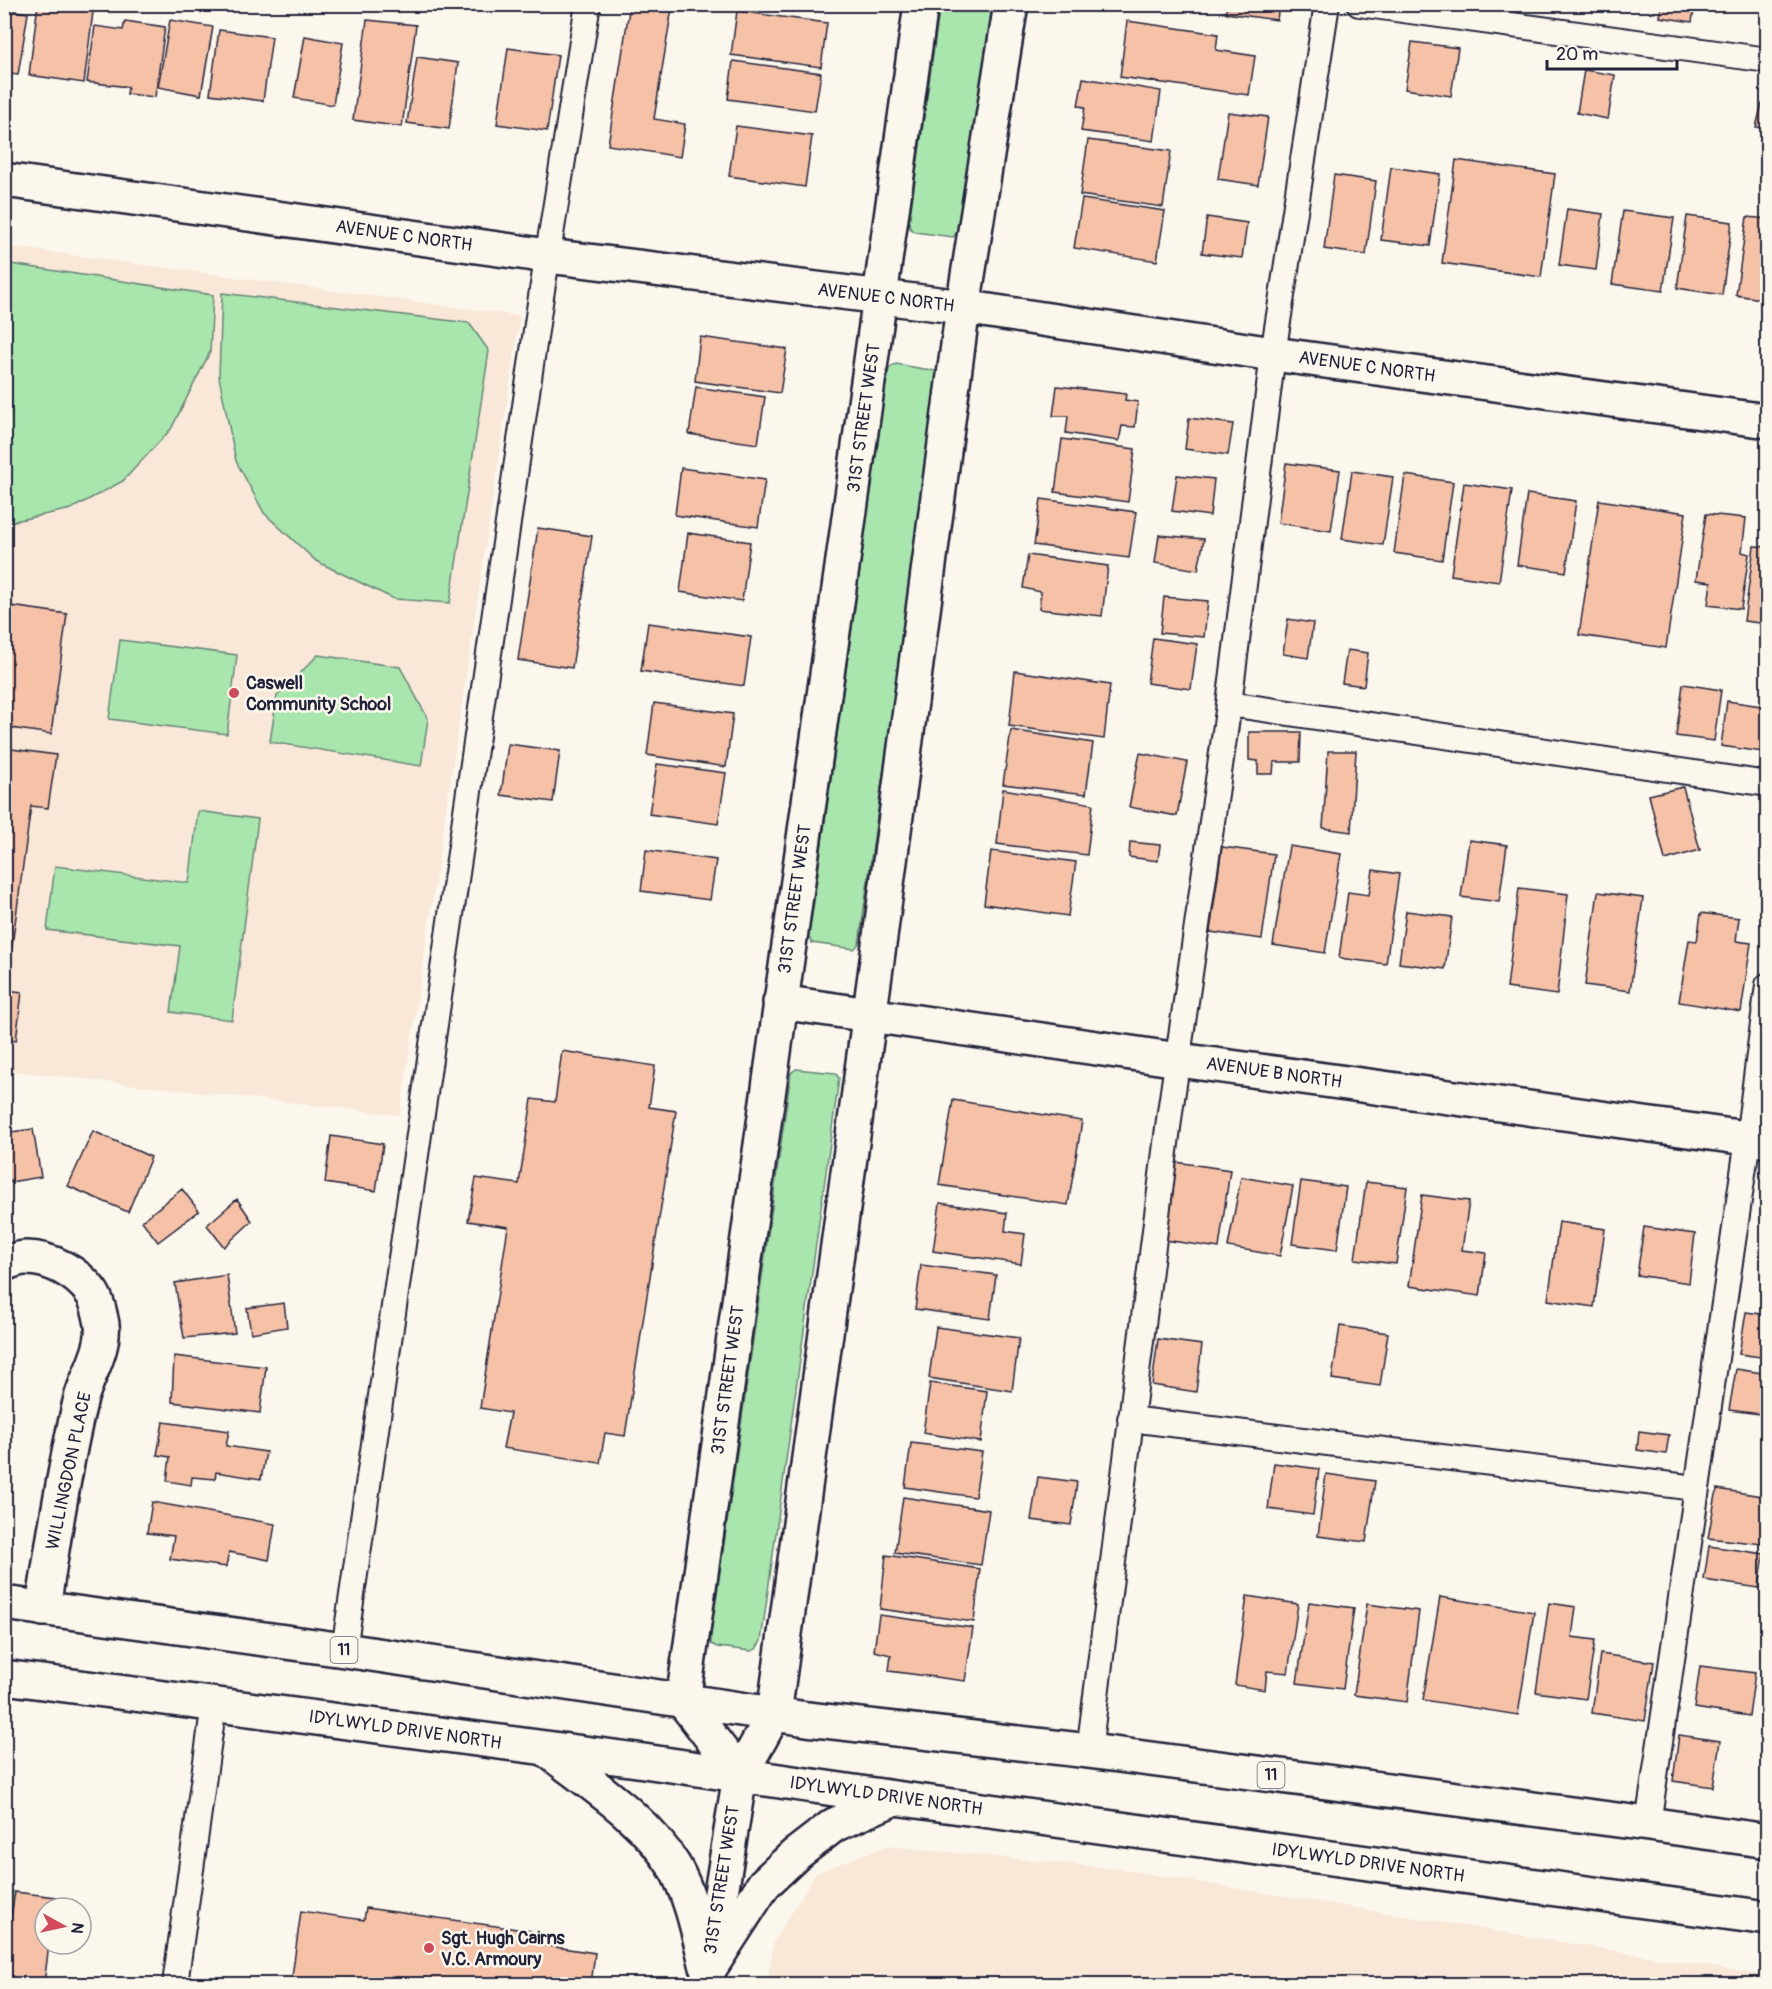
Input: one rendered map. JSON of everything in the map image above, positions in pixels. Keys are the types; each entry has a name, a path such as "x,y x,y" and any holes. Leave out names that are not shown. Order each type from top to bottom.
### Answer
{"street":[{"name":"31ST STREET WEST","path":"683,1701 780,1002 882,296 921,4"},
{"name":"31ST STREET WEST","path":"707,1978 740,1775 774,1714 870,1013 963,307 1011,4"},
{"name":"AVENUE C NORTH","path":"4,180 548,256 963,307 1273,354 1767,421"},
{"name":"AVENUE B NORTH","path":"780,1002 1758,1140"},
{"name":"WILLINGDON PLACE","path":"4,1263 24,1258 44,1259 71,1272 92,1293 99,1308 102,1327 99,1349 81,1400 51,1552 43,1609"},
{"name":"11","path":"4,1603 344,1650 774,1714 1089,1751 1767,1841"},
{"name":"IDYLWYLD DRIVE NORTH","path":"4,1677 544,1748 1767,1918"},
{"path":"683,1701 740,1775"},
{"path":"544,1748 654,1838 675,1868 689,1899 707,1978"},
{"path":"707,1978 764,1884 787,1862 834,1825 895,1798"}],"lane":[{"path":"344,1650 548,256 588,4"},
{"path":"1089,1751 1170,1112 1229,705 1273,354 1327,4"},
{"path":"1359,4 1767,60"},
{"path":"1229,705 1767,784"},
{"path":"1648,1824 1696,1488 1758,1140 1767,985"},
{"path":"1130,1419 1696,1488"},
{"path":"175,1984 214,1704"}],"shaded area":[{"name":"Caswell Community School","path":"5,246 520,316 400,1115 5,1070"},
{"path":"886,1846 1119,1869 1767,1976 1767,1984 767,1984 774,1941 816,1873"}],"green space":[{"path":"940,5 992,5 961,229 953,237 915,232 910,228 909,223"},
{"path":"4,263 213,295 210,352 171,429 123,481 71,509 5,523"},
{"path":"222,293 469,323 489,351 450,603 394,599 316,561 264,513 236,461 219,377"},
{"path":"896,364 935,371 939,379 859,944 854,949 812,943 809,937 887,375 890,367"},
{"path":"120,640 237,655 227,734 109,719"},
{"path":"318,655 400,667 428,719 421,766 270,742 277,696"},
{"path":"198,811 258,819 232,1020 171,1012 180,946 47,930 55,866 189,883"},
{"path":"796,1069 835,1073 839,1078 761,1641 756,1649 751,1651 717,1647 711,1644 711,1636 791,1073"},
{"path":"5,1890 15,1892 5,1960"}],"building":[{"path":"38,4 94,4 84,83 29,75"},
{"path":"630,4 672,8 654,119 685,124 680,157 608,145"},
{"path":"1227,4 1279,4 1277,20 1226,13"},
{"path":"1662,4 1695,4 1692,22 1660,17"},
{"path":"4,9 28,13 18,75 4,73"},
{"path":"737,11 827,23 821,67 731,55"},
{"path":"170,20 213,27 201,95 158,87"},
{"path":"367,20 416,25 402,127 353,120"},
{"path":"125,21 165,27 155,97 127,94 128,87 87,82 95,26 123,30"},
{"path":"1127,21 1218,34 1216,50 1255,56 1249,95 1120,77"},
{"path":"219,30 272,37 263,101 210,94"},
{"path":"305,36 343,43 333,105 294,98"},
{"path":"1412,42 1458,48 1451,96 1405,89"},
{"path":"508,48 558,55 547,131 497,124"},
{"path":"417,57 458,63 449,129 407,123"},
{"path":"733,61 821,73 815,111 728,99"},
{"path":"1584,70 1615,75 1608,119 1577,113"},
{"path":"1083,78 1161,91 1154,141 1081,131 1085,107 1078,106"},
{"path":"1762,103 1768,105 1768,130 1756,127"},
{"path":"1228,112 1268,117 1258,185 1218,179"},
{"path":"736,126 812,136 805,187 729,176"},
{"path":"1088,140 1171,151 1163,207 1080,195"},
{"path":"1456,160 1555,174 1541,277 1442,263"},
{"path":"1391,167 1440,174 1430,246 1381,240"},
{"path":"1334,175 1376,181 1366,255 1324,249"},
{"path":"1082,199 1165,211 1157,261 1074,248"},
{"path":"1567,209 1603,214 1596,270 1559,265"},
{"path":"1623,211 1674,218 1663,291 1612,284"},
{"path":"1687,216 1732,222 1722,295 1677,288"},
{"path":"1207,217 1247,223 1242,258 1202,253"},
{"path":"1747,217 1768,219 1768,300 1736,295"},
{"path":"700,337 787,349 780,393 695,381"},
{"path":"1057,386 1126,394 1125,400 1138,402 1135,427 1122,426 1119,441 1066,433 1068,416 1053,416"},
{"path":"696,387 765,397 758,444 689,434"},
{"path":"1189,418 1233,424 1228,455 1185,449"},
{"path":"1062,439 1135,449 1128,502 1055,492"},
{"path":"1286,463 1340,470 1331,531 1278,523"},
{"path":"681,468 765,480 758,527 675,515"},
{"path":"1352,471 1393,477 1383,545 1342,539"},
{"path":"1177,475 1214,479 1210,516 1172,511"},
{"path":"1405,475 1453,482 1442,560 1394,553"},
{"path":"1464,483 1512,490 1499,582 1451,575"},
{"path":"1527,494 1576,501 1566,572 1517,565"},
{"path":"1041,499 1136,512 1129,558 1034,545"},
{"path":"1599,500 1686,513 1666,648 1579,635"},
{"path":"1706,514 1746,518 1742,552 1749,554 1741,609 1708,605 1711,582 1696,580"},
{"path":"538,528 592,536 572,668 518,660"},
{"path":"688,533 750,542 742,601 680,592"},
{"path":"1159,535 1204,539 1198,570 1155,563"},
{"path":"1754,546 1768,547 1768,624 1744,621"},
{"path":"1028,555 1108,566 1102,616 1039,609 1041,592 1023,588"},
{"path":"1164,597 1208,601 1204,637 1160,633"},
{"path":"4,605 67,614 51,734 4,727"},
{"path":"1288,619 1313,623 1308,658 1283,654"},
{"path":"648,623 751,637 744,686 641,671"},
{"path":"1153,638 1197,644 1191,689 1147,683"},
{"path":"1347,650 1368,653 1364,686 1342,683"},
{"path":"1015,671 1110,685 1104,739 1009,726"},
{"path":"1683,684 1721,690 1714,741 1676,736"},
{"path":"1727,701 1768,707 1763,752 1721,746"},
{"path":"654,703 733,714 726,767 647,755"},
{"path":"1011,730 1093,743 1086,794 1003,784"},
{"path":"1249,732 1301,732 1300,762 1274,762 1273,774 1258,774 1258,761 1249,760"},
{"path":"508,744 560,751 553,802 501,795"},
{"path":"4,748 56,755 48,808 31,806 6,990 22,992 16,1041 4,1039"},
{"path":"1328,751 1356,751 1351,832 1323,828"},
{"path":"1140,753 1187,762 1177,816 1129,807"},
{"path":"657,764 726,773 718,824 649,814"},
{"path":"1683,787 1700,850 1665,860 1649,795"},
{"path":"1003,789 1093,804 1087,855 997,844"},
{"path":"1469,840 1507,845 1499,902 1461,897"},
{"path":"1130,842 1160,845 1158,861 1129,857"},
{"path":"1289,846 1341,854 1325,953 1273,945"},
{"path":"1222,847 1274,854 1262,939 1210,932"},
{"path":"646,850 716,860 710,900 641,891"},
{"path":"991,851 1076,862 1068,916 984,904"},
{"path":"1373,870 1399,874 1386,964 1339,958 1348,892 1369,895"},
{"path":"1519,888 1568,894 1557,995 1507,988"},
{"path":"1598,892 1643,898 1630,991 1585,985"},
{"path":"1406,911 1452,917 1445,969 1399,963"},
{"path":"1701,913 1739,918 1736,941 1751,943 1741,1012 1679,1002 1689,940 1697,941"},
{"path":"562,1051 655,1066 649,1107 676,1111 625,1436 605,1433 600,1463 503,1448 510,1413 480,1408 508,1227 468,1221 476,1178 519,1184 532,1099 555,1102"},
{"path":"953,1100 1082,1121 1068,1205 939,1185"},
{"path":"33,1129 41,1177 4,1183 4,1133"},
{"path":"93,1131 151,1157 128,1212 68,1186"},
{"path":"331,1136 383,1144 376,1191 325,1183"},
{"path":"1176,1162 1230,1170 1219,1248 1165,1240"},
{"path":"1241,1177 1293,1186 1280,1256 1228,1247"},
{"path":"1301,1181 1346,1187 1337,1250 1292,1244"},
{"path":"1366,1182 1407,1187 1396,1264 1355,1259"},
{"path":"182,1189 199,1211 158,1242 142,1221"},
{"path":"1422,1195 1469,1201 1462,1250 1486,1253 1480,1296 1409,1286"},
{"path":"237,1199 252,1221 224,1247 207,1225"},
{"path":"940,1203 1007,1213 1005,1231 1025,1234 1021,1264 933,1251"},
{"path":"1559,1222 1605,1229 1594,1307 1548,1300"},
{"path":"1644,1227 1695,1234 1689,1283 1637,1275"},
{"path":"921,1265 996,1275 990,1319 915,1309"},
{"path":"227,1275 235,1333 184,1338 175,1283"},
{"path":"284,1303 287,1327 251,1333 247,1308"},
{"path":"1746,1312 1768,1315 1768,1358 1739,1354"},
{"path":"1340,1326 1388,1333 1380,1386 1332,1379"},
{"path":"936,1327 1019,1338 1012,1391 929,1378"},
{"path":"1158,1339 1202,1345 1196,1392 1152,1385"},
{"path":"174,1356 266,1367 260,1413 172,1402"},
{"path":"1736,1369 1768,1374 1768,1415 1729,1410"},
{"path":"930,1383 987,1391 981,1442 923,1433"},
{"path":"163,1422 229,1431 226,1446 266,1452 261,1479 216,1472 215,1479 192,1477 191,1485 167,1481 170,1457 157,1455"},
{"path":"1639,1431 1669,1435 1666,1454 1637,1450"},
{"path":"911,1443 982,1452 975,1497 905,1487"},
{"path":"1274,1463 1319,1469 1313,1515 1268,1509"},
{"path":"1326,1474 1375,1481 1366,1542 1318,1536"},
{"path":"1038,1477 1077,1482 1071,1525 1031,1520"},
{"path":"1717,1489 1768,1497 1763,1544 1708,1538"},
{"path":"903,1497 989,1510 981,1565 895,1553"},
{"path":"152,1502 275,1524 269,1560 229,1552 226,1567 170,1559 174,1536 147,1533"},
{"path":"1709,1546 1764,1554 1759,1588 1704,1580"},
{"path":"886,1555 980,1569 974,1622 880,1609"},
{"path":"1247,1596 1298,1604 1288,1673 1267,1671 1265,1690 1235,1685"},
{"path":"1440,1597 1534,1612 1518,1715 1423,1700"},
{"path":"1309,1602 1354,1608 1343,1689 1297,1683"},
{"path":"1549,1603 1576,1607 1572,1637 1595,1640 1586,1699 1536,1692"},
{"path":"1367,1604 1419,1611 1407,1702 1354,1695"},
{"path":"879,1615 973,1628 965,1681 889,1671 891,1655 874,1651"},
{"path":"1600,1654 1654,1662 1645,1721 1592,1713"},
{"path":"1700,1666 1755,1673 1749,1716 1694,1708"},
{"path":"1679,1735 1720,1741 1713,1787 1673,1781"},
{"path":"15,1892 48,1896 33,1896 33,1956 48,1956 44,1984 4,1984 4,1960"},
{"name":"Sgt. Hugh Cairns V.C. Armoury","path":"366,1908 531,1931 529,1943 595,1953 591,1984 291,1984 301,1911 364,1920"}],"place":[{"name":"Caswell Community School","path":"234,693"},
{"name":"Sgt. Hugh Cairns V.C. Armoury","path":"429,1948"}]}
